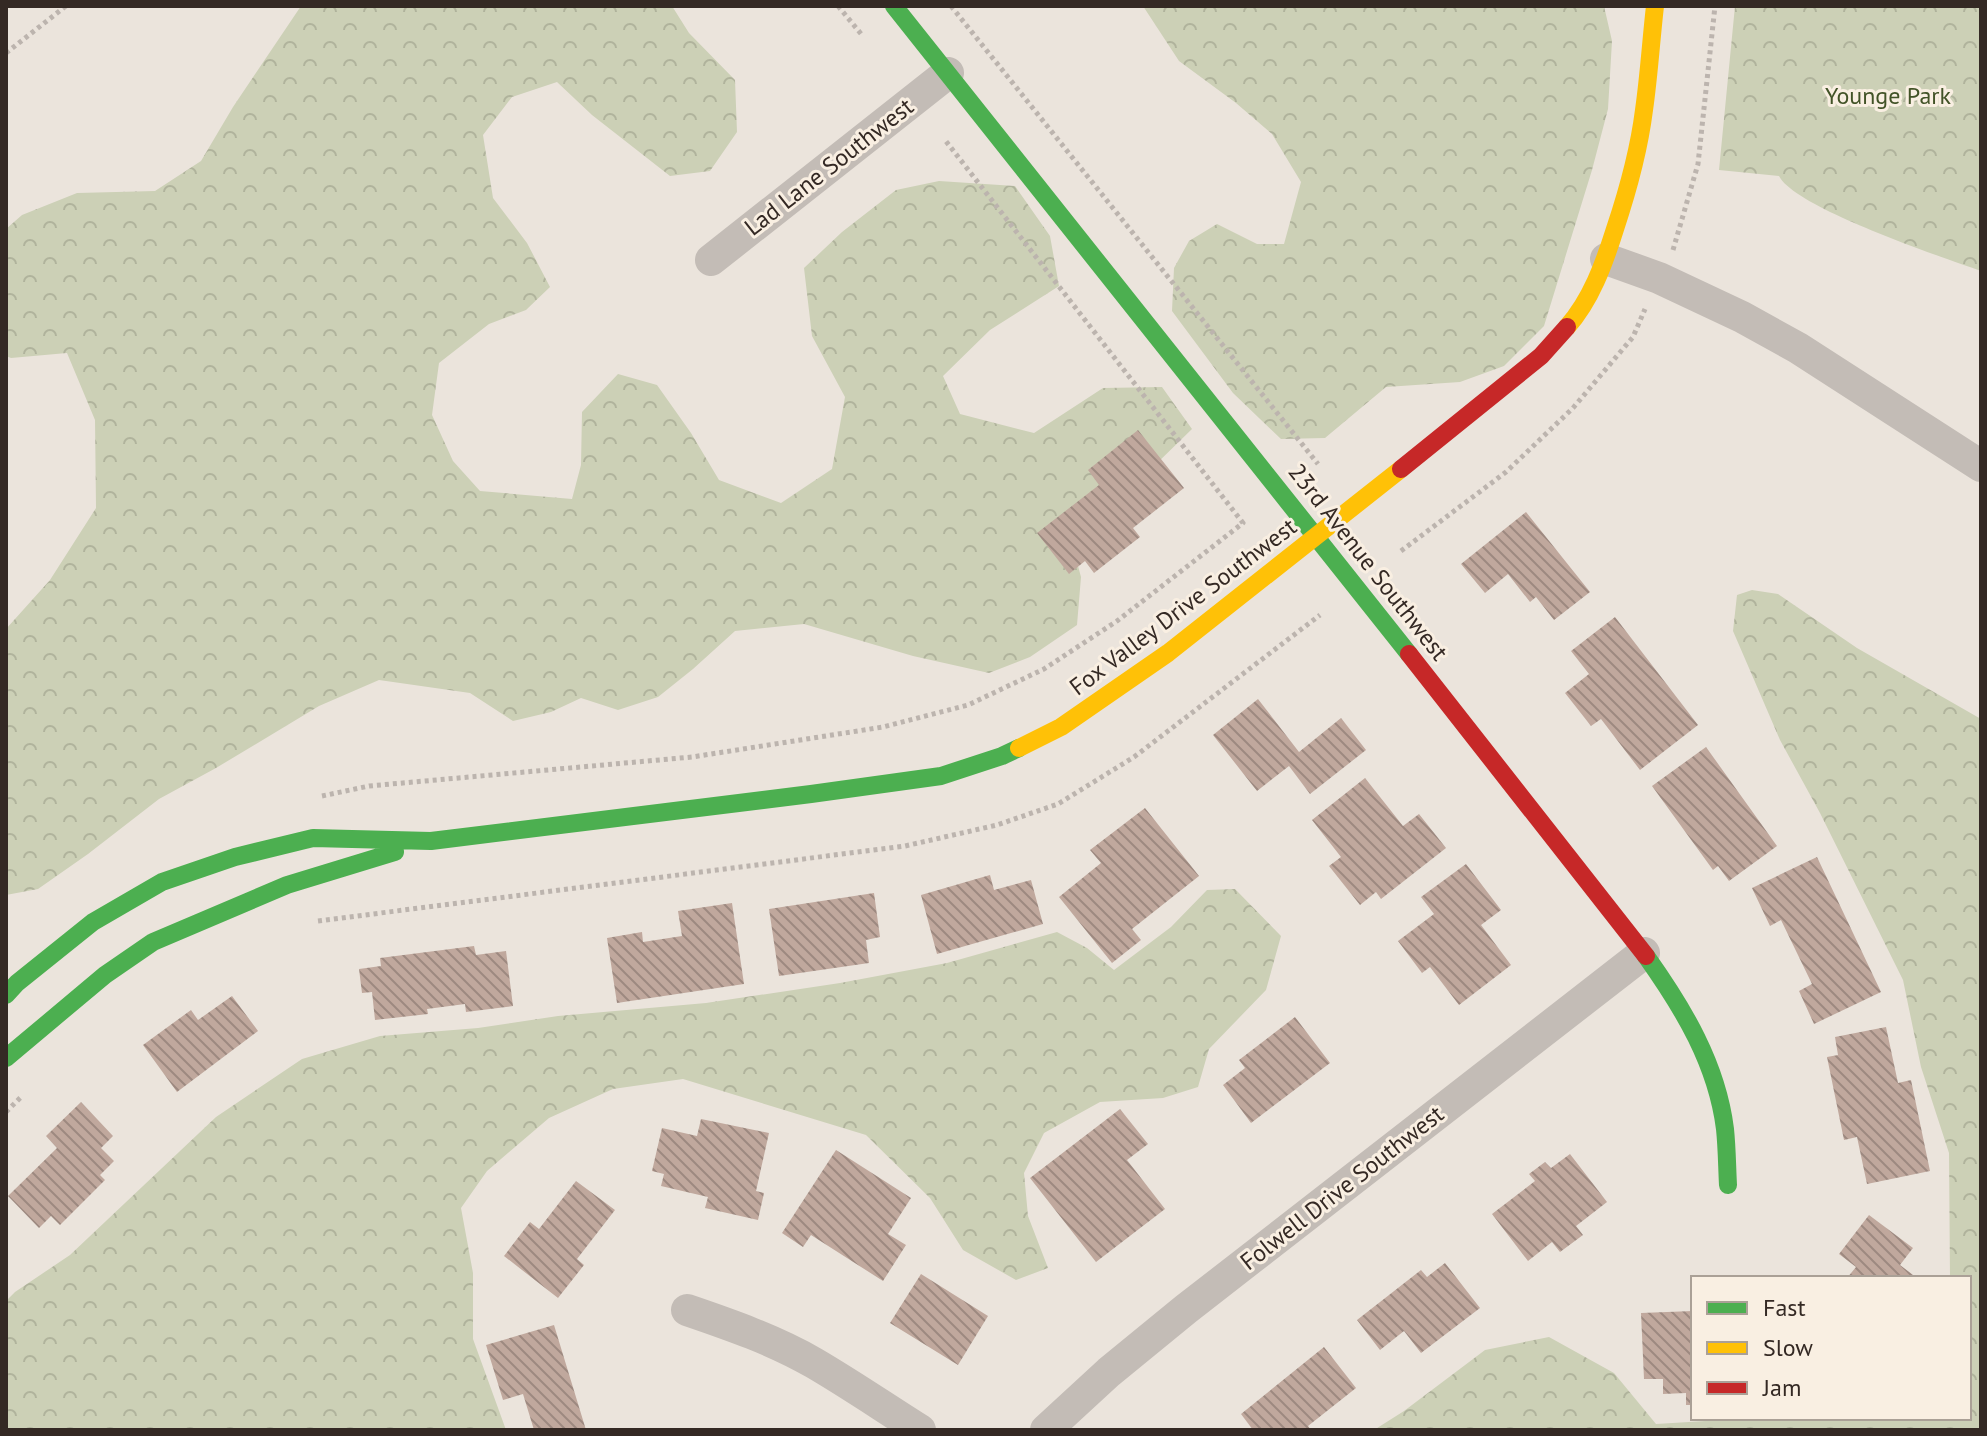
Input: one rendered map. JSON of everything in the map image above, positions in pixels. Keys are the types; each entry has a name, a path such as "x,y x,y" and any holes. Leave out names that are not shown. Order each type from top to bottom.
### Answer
{"street":[{"name":"23rd Avenue Southwest","path":"894,6 1644,953 1677,1000 1715,1081 1725,1128 1728,1185"},
{"name":"Fox Valley Drive Southwest","path":"6,995 93,922 162,882 235,857 313,838 431,841 941,776 1002,756 1061,727 1168,653 1317,537 1541,356 1575,318 1606,259 1637,152 1655,6"},
{"name":"Lad Lane Southwest","path":"711,260 948,73"},
{"path":"1606,259 1659,278 1770,332 1981,466"},
{"name":"Fox Valley Drive Southwest","path":"6,1058 105,975 153,942 287,885 431,841"},
{"name":"Folwell Drive Southwest","path":"1046,1430 1109,1372 1186,1309 1644,953"},
{"path":"687,1310 788,1350 920,1430"}],"path":[{"path":"6,53 66,6"},
{"path":"951,6 1318,464"},
{"path":"307,799 369,786 692,757 883,727 968,705 1044,669 1117,621 1243,523 913,100"},
{"path":"318,920 905,846 997,825 1058,804 1134,757 1320,615"},
{"path":"6,1112 27,1091"}],"green space":[{"path":"301,6 672,6 689,33 735,80 737,132 710,171 670,176 592,115 557,82 512,97 483,135 493,198 527,243 550,287 526,310 489,324 439,363 432,415 453,461 480,491 572,499 581,465 582,412 618,374 657,385 719,480 781,503 832,469 845,397 812,336 804,268 842,232 896,190 939,181 1015,186 1050,236 1059,286 990,330 943,376 960,414 1034,433 1103,388 1162,387 1192,429 1150,470 1068,529 1081,577 1077,625 1030,657 989,673 913,656 804,624 735,631 658,697 618,710 581,698 551,712 513,721 470,693 379,680 319,706 159,799 38,889 6,895 6,629 50,580 96,508 95,420 67,353 6,356 6,229 22,215 77,193 155,191 201,161"},
{"path":"1143,6 1604,6 1612,41 1608,109 1544,326 1504,366 1460,382 1386,387 1325,438 1281,439 1233,393 1172,311 1174,268 1189,241 1217,224 1257,244 1284,244 1301,182 1272,134 1179,61"},
{"name":"Younge Park","path":"1735,6 1981,6 1981,271 1840,216 1791,189 1779,176 1719,170"},
{"path":"1752,590 1778,594 1857,648 1981,719 1981,1430 1374,1430 1485,1350 1549,1337 1614,1373 1656,1424 1721,1420 1971,1420 1971,1276 1950,1276 1949,1153 1921,1067 1903,980 1780,740 1733,631 1737,595"},
{"path":"1235,889 1281,936 1266,990 1209,1049 1198,1087 1163,1098 1100,1102 1044,1133 1024,1173 1028,1216 1048,1268 1016,1280 963,1250 930,1198 866,1135 683,1079 613,1089 549,1118 487,1171 461,1208 473,1273 473,1339 506,1430 6,1430 6,1301 70,1255 216,1117 302,1059 380,1036 706,1003 840,983 947,963 1057,932 1087,948 1114,970 1171,927 1207,890"}],"building":[{"path":"1138,430 1184,488 1133,528 1140,537 1094,573 1085,561 1069,574 1037,533 1099,485 1088,470"},
{"path":"1526,512 1590,592 1554,620 1536,597 1530,602 1508,574 1485,593 1461,564"},
{"path":"1615,617 1698,725 1640,770 1601,719 1591,726 1565,693 1589,674 1571,651"},
{"path":"1258,699 1299,752 1341,718 1366,750 1310,794 1289,766 1257,791 1213,735"},
{"path":"1706,747 1777,846 1729,881 1718,866 1713,870 1652,786"},
{"path":"1365,778 1403,826 1419,814 1446,848 1381,899 1376,892 1360,905 1329,866 1341,857 1312,820"},
{"path":"1145,808 1199,876 1132,929 1141,940 1112,963 1059,897 1101,863 1090,850"},
{"path":"1817,857 1881,992 1814,1024 1799,991 1812,984 1781,920 1770,926 1752,888"},
{"path":"1466,864 1501,910 1481,925 1511,965 1459,1005 1430,967 1422,973 1398,941 1434,914 1421,897"},
{"path":"990,875 994,890 1031,880 1043,924 937,954 921,895"},
{"path":"874,893 880,937 866,940 869,963 779,976 769,909"},
{"path":"732,903 744,984 617,1003 607,938 642,932 643,942 682,936 678,911"},
{"path":"474,946 476,955 506,951 513,1006 466,1012 465,1004 427,1009 428,1014 375,1020 372,992 362,993 359,969 381,966 380,958"},
{"path":"232,996 258,1031 177,1092 143,1045 191,1010 198,1020"},
{"path":"1295,1017 1330,1063 1251,1123 1223,1085 1245,1068 1239,1060"},
{"path":"1886,1027 1898,1083 1911,1080 1930,1171 1867,1184 1857,1137 1844,1140 1827,1057 1838,1055 1835,1037"},
{"path":"81,1102 113,1136 101,1148 114,1161 100,1175 105,1180 60,1225 51,1216 39,1228 8,1196 57,1148 46,1136"},
{"path":"1120,1109 1148,1144 1127,1160 1165,1209 1096,1262 1030,1178"},
{"path":"701,1119 769,1133 756,1191 764,1193 758,1220 705,1208 708,1197 661,1186 664,1174 652,1171 662,1128 697,1136"},
{"path":"836,1150 911,1198 888,1234 906,1245 883,1281 811,1235 803,1247 782,1233"},
{"path":"1570,1154 1607,1202 1576,1226 1583,1235 1560,1252 1552,1242 1528,1261 1492,1214 1535,1181 1529,1174 1545,1162 1551,1168"},
{"path":"576,1181 615,1210 577,1259 584,1265 558,1298 504,1256 530,1222 539,1229"},
{"path":"1869,1215 1913,1248 1900,1265 1914,1276 1849,1276 1856,1267 1839,1254"},
{"path":"1445,1263 1480,1308 1421,1353 1404,1331 1380,1350 1357,1320 1421,1270 1427,1277"},
{"path":"921,1274 988,1316 958,1365 890,1323"},
{"path":"1691,1311 1691,1405 1686,1405 1686,1393 1663,1394 1663,1379 1644,1379 1641,1313"},
{"path":"554,1325 586,1430 534,1430 523,1394 503,1400 486,1345"},
{"path":"1324,1347 1356,1388 1308,1426 1311,1430 1253,1430 1241,1414"}],"traffic: fast":[{"path":"894,6 1409,654"},
{"path":"6,995 93,922 162,882 235,857 313,838 431,841 941,776 1019,748"},
{"path":"6,1058 105,975 153,942 287,885 395,852"},
{"path":"1646,956 1685,1016 1706,1059 1721,1105 1728,1185"}],"traffic: slow":[{"path":"1567,327 1596,281 1629,185 1642,125 1655,6"},
{"path":"1019,748 1061,727 1168,653 1401,469"}],"traffic: jam":[{"path":"1401,469 1541,356 1567,327"},
{"path":"1409,654 1646,956"}]}
